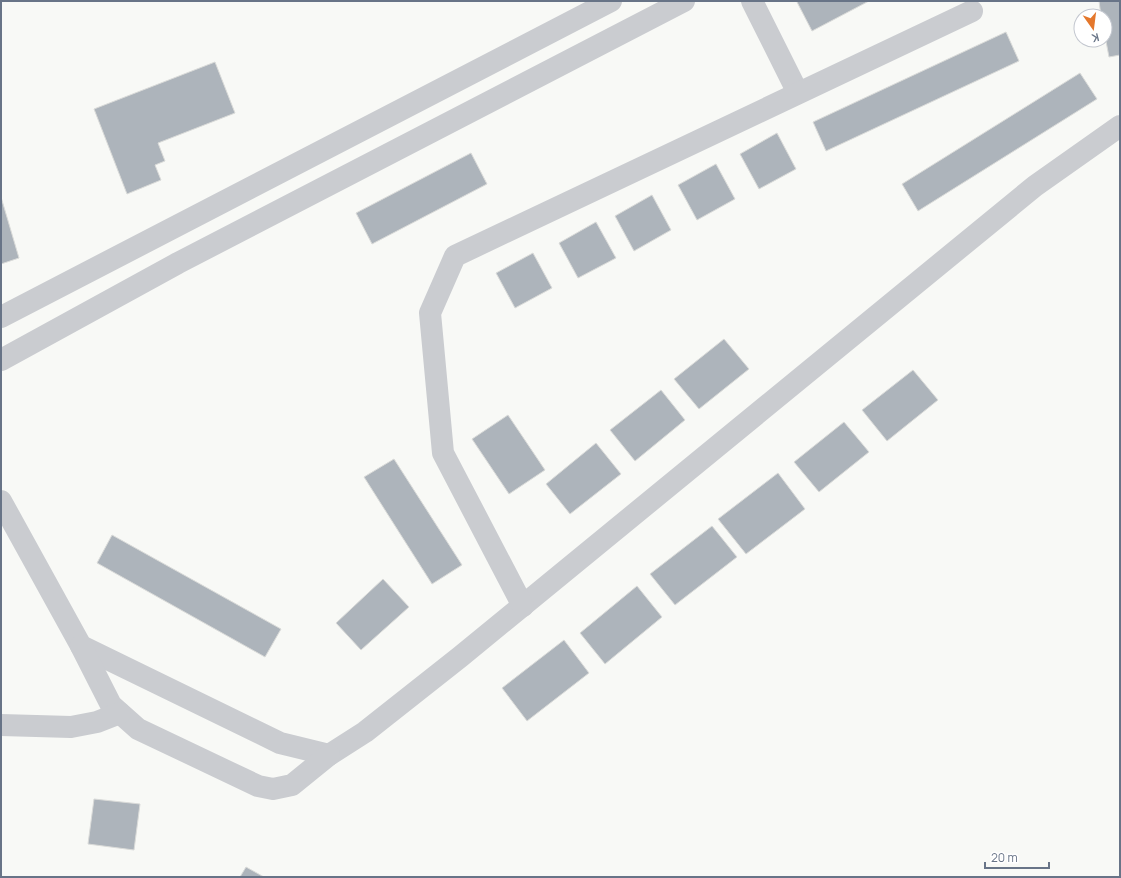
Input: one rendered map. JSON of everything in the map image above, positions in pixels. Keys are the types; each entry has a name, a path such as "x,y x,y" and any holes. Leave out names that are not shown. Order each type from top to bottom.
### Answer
{"street":[{"path":"1,317 611,1"},
{"path":"1,360 650,9 684,1"},
{"path":"752,1 798,93"},
{"path":"523,606 443,453 430,313 455,256 972,11"},
{"path":"1,501 81,646 111,705 138,729 258,786 274,789 292,785 329,755 365,732 523,606 1035,186 1120,126"},
{"path":"81,646 280,743 329,755"},
{"path":"1,725 71,727 97,722 120,713"}],"building":[{"path":"869,1 812,31 797,2"},
{"path":"1099,1 1120,1 1120,55 1109,57 1107,48 1113,48 1113,8 1100,8"},
{"path":"1006,32 1019,61 826,151 813,122"},
{"path":"215,62 235,113 158,143 165,161 155,165 161,180 127,194 94,109"},
{"path":"1080,73 1097,99 918,211 902,184"},
{"path":"777,133 796,169 759,189 740,154"},
{"path":"471,153 487,184 372,244 356,213"},
{"path":"716,164 735,199 697,220 678,185"},
{"path":"652,195 671,230 634,251 615,216"},
{"path":"1,197 19,258 1,264"},
{"path":"596,222 616,258 578,278 559,243"},
{"path":"533,253 552,288 515,308 496,273"},
{"path":"724,339 749,369 699,409 674,379"},
{"path":"913,370 938,400 887,441 862,410"},
{"path":"661,390 685,420 635,461 610,430"},
{"path":"508,415 545,470 509,494 472,439"},
{"path":"844,422 869,452 819,492 794,462"},
{"path":"596,443 621,474 570,514 546,484"},
{"path":"394,459 462,565 432,584 364,477"},
{"path":"778,473 805,509 746,554 718,519"},
{"path":"712,526 737,557 675,605 650,574"},
{"path":"112,535 281,629 265,657 97,563"},
{"path":"383,579 409,607 361,650 336,623"},
{"path":"637,586 662,617 605,664 580,633"},
{"path":"564,640 589,673 527,721 502,688"},
{"path":"94,799 140,804 134,850 88,844"},
{"path":"246,867 264,877 240,877"}]}
